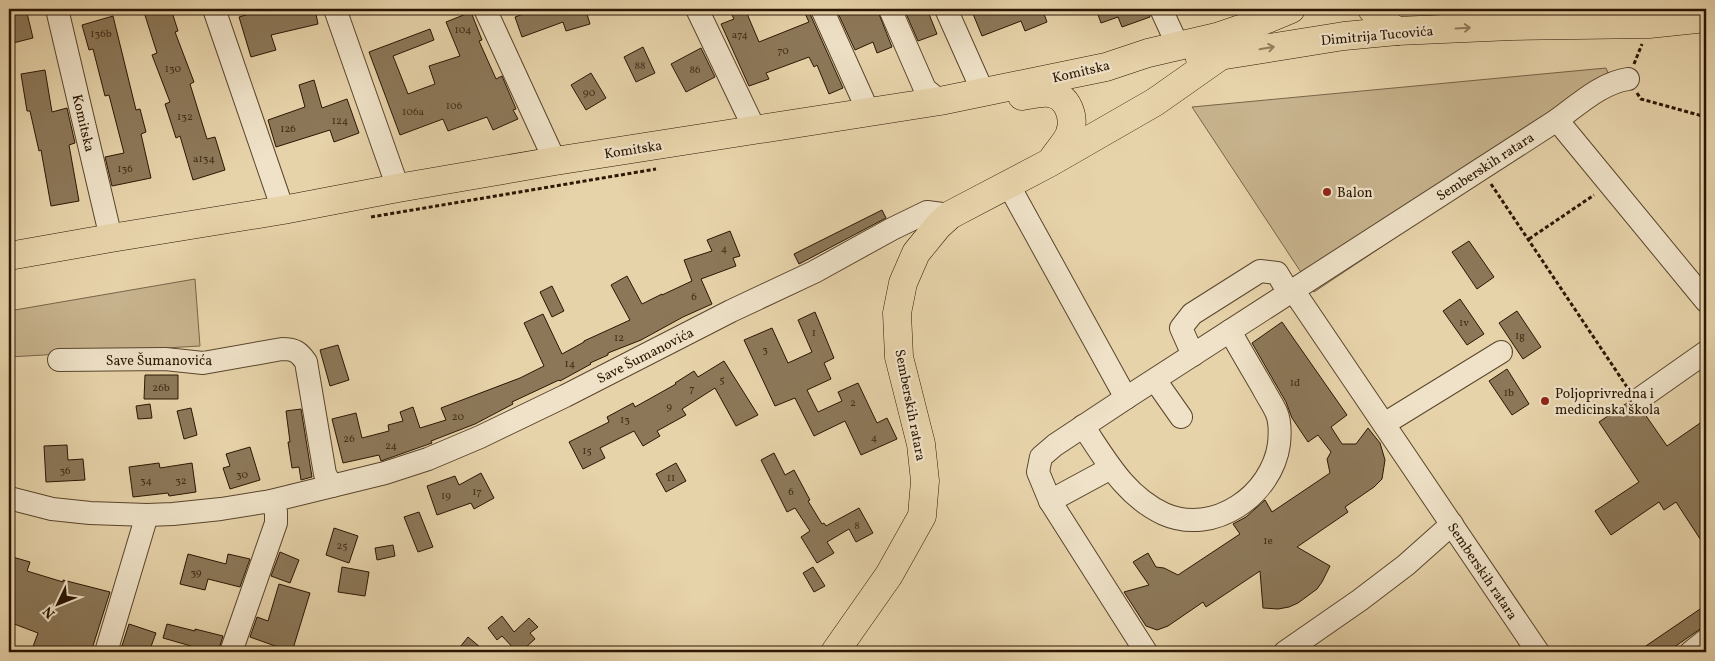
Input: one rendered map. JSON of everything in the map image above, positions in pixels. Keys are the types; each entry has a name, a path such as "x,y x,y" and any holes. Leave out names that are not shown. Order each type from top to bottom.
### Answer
{"main road":[{"path":"1372,9 1382,21 1397,31"},
{"path":"1512,26 1528,19 1541,9"},
{"name":"Dimitrija Tucovića","path":"1597,9 1649,24"},
{"path":"1218,47 1285,10"},
{"name":"Dimitrija Tucovića","path":"1106,67 1128,68 1180,53 1218,47 1397,31 1512,26 1649,24 1706,18"},
{"name":"Semberskih ratara","path":"835,652 890,574 922,516 925,481 921,444 899,357 897,312 903,282 916,253 938,226 950,215 1049,163 1155,102 1218,47"},
{"path":"1155,102 1160,86 1180,53"},
{"name":"Komitska","path":"9,256 283,210 555,161 940,101 1106,67"},
{"path":"940,101 968,103 1048,92 1056,94 1069,106 1071,115 1070,134 1049,163"}],"street":[{"name":"Komitska","path":"57,9 111,238"},
{"path":"214,9 283,210"},
{"path":"335,9 398,188"},
{"path":"486,9 555,161"},
{"path":"697,9 755,130"},
{"path":"822,9 868,111"},
{"path":"890,9 926,89 940,101"},
{"path":"946,9 983,92"},
{"path":"1161,9 1180,53"},
{"name":"Semberskih ratara","path":"1146,652 1050,501 1038,472 1041,457 1054,445 1614,81 1628,79"},
{"path":"1556,120 1706,301"},
{"path":"1008,184 1126,398"},
{"name":"Save Šumanovića","path":"9,498 52,509 90,513 147,515 221,509 271,501 385,473 428,459 480,437 731,311 814,272 927,212 950,215"},
{"path":"1193,355 1181,328 1192,314 1260,271 1277,273 1291,292"},
{"name":"Semberskih ratara","path":"1291,292 1384,424 1538,652"},
{"path":"1083,426 1127,488 1142,502 1166,515 1194,520 1219,515 1245,503 1260,488 1270,473 1278,454 1280,435 1278,414 1230,331"},
{"name":"Save Šumanovića","path":"59,360 165,359 204,363 282,349 294,349 306,362 325,474 332,486"},
{"path":"1384,424 1501,352"},
{"path":"1634,392 1706,352"},
{"path":"1155,380 1181,418"},
{"path":"1050,501 1111,468"},
{"path":"231,652 276,523 276,512 271,501"},
{"path":"106,652 147,515"},
{"path":"1285,652 1360,600 1406,565 1452,524"},
{"path":"1691,652 1706,640"}],"path":[{"path":"1649,24 1628,79 1641,99 1706,117"},
{"path":"364,218 663,168"},
{"path":"1481,169 1634,392"},
{"path":"1529,239 1610,184"}],"shaded area":[{"path":"1606,68 1615,91 1314,292 1192,107"},
{"path":"195,279 200,346 9,357 9,311"}],"building":[{"path":"26,9 33,38 13,43 9,28 9,13"},
{"path":"143,9 171,9 178,31 175,32 194,82 190,84 207,139 215,137 225,170 193,180 180,136 176,138 165,104 170,102 152,55 157,53"},
{"path":"265,9 315,9 318,24 271,35 276,50 251,57 239,17"},
{"path":"541,9 543,14 560,9 596,10 587,14 590,24 566,31 563,22 522,37 515,17"},
{"path":"729,9 745,9 759,42 809,22 803,9 809,9 843,88 829,94 817,65 814,67 809,57 766,73 769,79 749,86 721,24 734,19"},
{"path":"836,9 877,9 892,47 877,53 873,42 855,50"},
{"path":"904,9 927,9 937,34 918,41"},
{"path":"971,9 1048,9 1043,11 1047,22 1025,31 1021,21 982,36"},
{"path":"1096,9 1148,9 1150,17 1122,27 1118,17 1101,23"},
{"path":"471,12 482,40 479,41 496,79 502,76 516,109 513,110 518,119 493,130 487,117 448,131 443,119 400,135 369,52 430,29 434,40 393,56 408,94 435,84 429,66 460,56 446,22"},
{"path":"113,16 136,110 140,109 146,132 141,134 151,178 112,186 105,157 124,153 109,95 105,96 93,49 89,50 82,25"},
{"path":"643,47 655,73 636,82 624,57"},
{"path":"701,48 715,77 686,92 671,64"},
{"path":"45,70 52,112 67,108 75,143 69,145 79,201 51,206 41,150 39,151 30,111 27,111 21,74"},
{"path":"591,73 606,98 586,110 571,85"},
{"path":"314,80 322,108 347,99 359,133 334,142 330,130 276,147 268,120 305,107 299,85"},
{"path":"882,210 886,218 799,264 794,254"},
{"path":"730,231 740,256 733,258 736,266 701,279 712,304 683,317 641,340 608,353 608,355 590,363 560,381 512,402 513,404 475,424 431,441 432,443 381,461 379,455 343,463 332,419 356,413 362,438 389,431 388,425 403,421 400,412 413,407 420,428 446,420 441,408 520,378 544,366 524,323 543,314 562,354 584,341 630,320 611,285 627,276 642,304 662,295 692,281 684,260 712,251 707,240"},
{"path":"1469,241 1494,277 1477,289 1452,252"},
{"path":"552,286 564,311 552,317 540,292"},
{"path":"1460,299 1484,334 1467,345 1443,311"},
{"path":"1517,311 1541,347 1523,359 1499,323"},
{"path":"815,312 834,358 824,363 831,379 807,390 818,412 842,401 838,392 858,383 877,423 887,418 897,439 861,455 845,421 814,436 795,398 775,406 744,340 772,328 788,363 812,352 798,320"},
{"path":"1282,322 1347,415 1331,427 1342,444 1356,444 1368,428 1380,443 1385,460 1382,479 1374,487 1345,507 1348,512 1297,547 1330,566 1317,589 1298,603 1278,609 1263,608 1260,571 1206,607 1203,602 1168,626 1157,630 1146,626 1124,592 1149,585 1133,562 1148,553 1156,567 1164,568 1178,575 1240,534 1233,524 1246,517 1265,500 1272,512 1330,473 1327,459 1331,452 1318,435 1308,442 1292,418 1286,402 1252,343"},
{"path":"338,345 349,380 330,386 320,350"},
{"path":"724,361 758,415 736,426 715,388 682,409 686,415 657,431 660,436 643,446 634,431 600,448 605,458 583,469 569,442 609,422 607,417 633,403 635,407 676,384 694,371 698,377"},
{"path":"1507,369 1529,404 1512,415 1489,381"},
{"path":"145,375 178,375 178,399 144,399"},
{"path":"1630,401 1636,409 1642,410 1667,446 1706,419 1706,548 1676,502 1664,510 1659,502 1611,535 1595,511 1639,482 1599,422"},
{"path":"150,404 152,418 138,419 136,406"},
{"path":"191,408 197,435 184,439 177,411"},
{"path":"301,409 312,477 301,480 299,467 292,468 286,411"},
{"path":"67,445 68,460 83,459 85,480 46,482 44,446"},
{"path":"250,447 260,480 230,489 223,468 230,466 226,454"},
{"path":"774,453 785,475 794,470 810,500 808,501 822,524 824,523 826,526 859,508 873,533 856,542 849,529 827,542 834,553 817,563 801,537 810,531 795,508 787,512 761,460"},
{"path":"159,463 160,468 192,463 196,492 169,496 168,493 133,497 129,467"},
{"path":"676,463 686,481 666,492 656,474"},
{"path":"481,473 494,498 474,509 471,503 437,515 427,486 455,476 459,485"},
{"path":"419,512 433,547 418,552 404,517"},
{"path":"334,528 358,536 349,563 326,555"},
{"path":"393,545 395,556 377,560 375,548"},
{"path":"280,552 299,560 290,583 271,576"},
{"path":"188,554 226,564 228,554 250,559 240,587 208,579 205,590 180,584"},
{"path":"9,556 30,562 27,571 63,582 63,580 110,592 91,652 31,652 38,633 9,622"},
{"path":"342,567 369,572 365,596 338,592"},
{"path":"813,567 825,586 814,592 803,573"},
{"path":"279,584 310,593 292,652 250,637 257,617 268,621"},
{"path":"1706,605 1706,625 1667,652 1637,652"},
{"path":"502,616 514,632 529,618 538,627 530,633 535,639 526,647 530,652 517,652 502,636 497,640 488,628"},
{"path":"129,624 156,633 149,652 120,652"},
{"path":"167,624 223,636 218,652 190,650 191,646 163,638"},
{"path":"468,637 486,652 456,652"}],"place":[{"name":"Balon","path":"1327,192"},
{"name":"Poljoprivredna i medicinska škola","path":"1545,401"}]}
